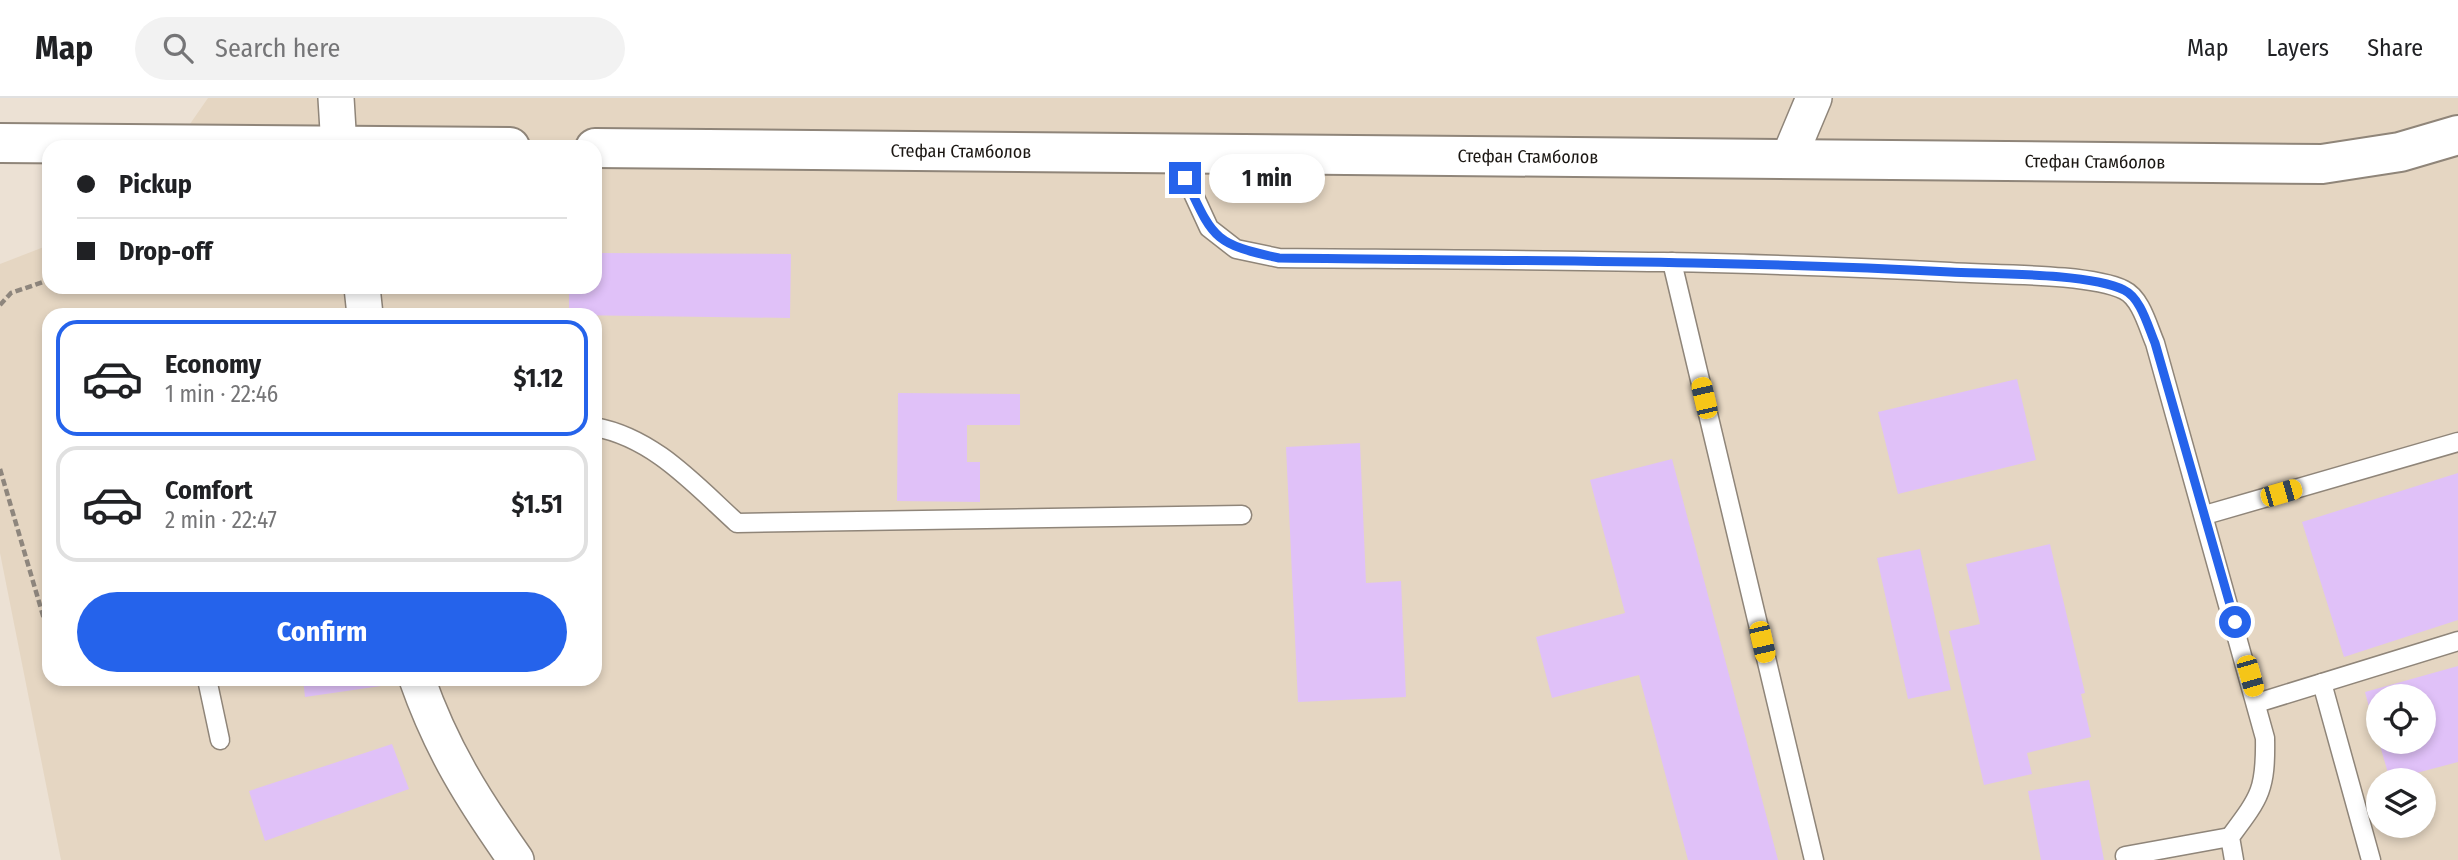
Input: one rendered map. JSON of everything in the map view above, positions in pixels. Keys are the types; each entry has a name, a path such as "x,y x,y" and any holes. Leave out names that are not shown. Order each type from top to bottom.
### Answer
{"street":[{"path":"336,98 339,140"},
{"path":"1788,160 1814,98"},
{"name":"Стефан Стамболов","path":"602,148 2322,164 2400,152 2458,135"},
{"path":"0,143 42,143"},
{"path":"419,686 435,731 471,795 516,860"}],"lane":[{"path":"1174,152 1209,228 1236,249 1279,258 1672,262 1869,268 2054,278 2105,284 2126,290 2142,310 2155,343 2205,515 2257,703 2265,738 2265,770 2258,801 2230,837 2125,856"},
{"path":"1672,262 1814,860"},
{"path":"602,429 661,454 737,523 1242,515"},
{"path":"2205,515 2458,442"},
{"path":"2257,703 2458,641"},
{"path":"2322,683 2371,860"},
{"path":"208,686 220,740"},
{"path":"2230,837 2234,860"}],"path":[{"path":"0,305 11,293 42,282"},
{"path":"0,469 42,612"}],"shaded area":[{"path":"208,98 2458,98 2458,860 61,860 0,553 0,264 42,248 42,294 602,294 602,140 179,140"}],"building":[{"path":"602,253 791,254 790,318 602,315 602,308 569,308 569,294 602,294"},
{"path":"2017,379 2036,460 1898,494 1878,412"},
{"path":"898,393 1020,394 1020,425 967,425 967,462 980,462 980,502 897,501"},
{"path":"1360,443 1366,583 1401,581 1406,697 1298,702 1286,447"},
{"path":"1672,459 1778,860 1688,860 1639,675 1552,698 1536,637 1625,613 1590,480"},
{"path":"2458,473 2458,620 2344,657 2302,522"},
{"path":"2050,544 2085,693 2081,694 2091,737 2027,753 2032,774 1984,785 1949,631 1980,624 1966,564"},
{"path":"1920,549 1951,690 1908,699 1877,558"},
{"path":"2458,666 2458,762 2435,768 2387,768 2382,754 2436,754 2436,684 2394,684"},
{"path":"304,686 381,686 305,697"},
{"path":"392,744 409,789 265,841 249,791"},
{"path":"2089,780 2104,860 2041,860 2028,791"}],"route":[{"path":"1185,178 1209,228 1236,249 1279,258 1672,262 1869,268 2054,278 2105,284 2126,290 2142,310 2155,343 2235,622"}]}
